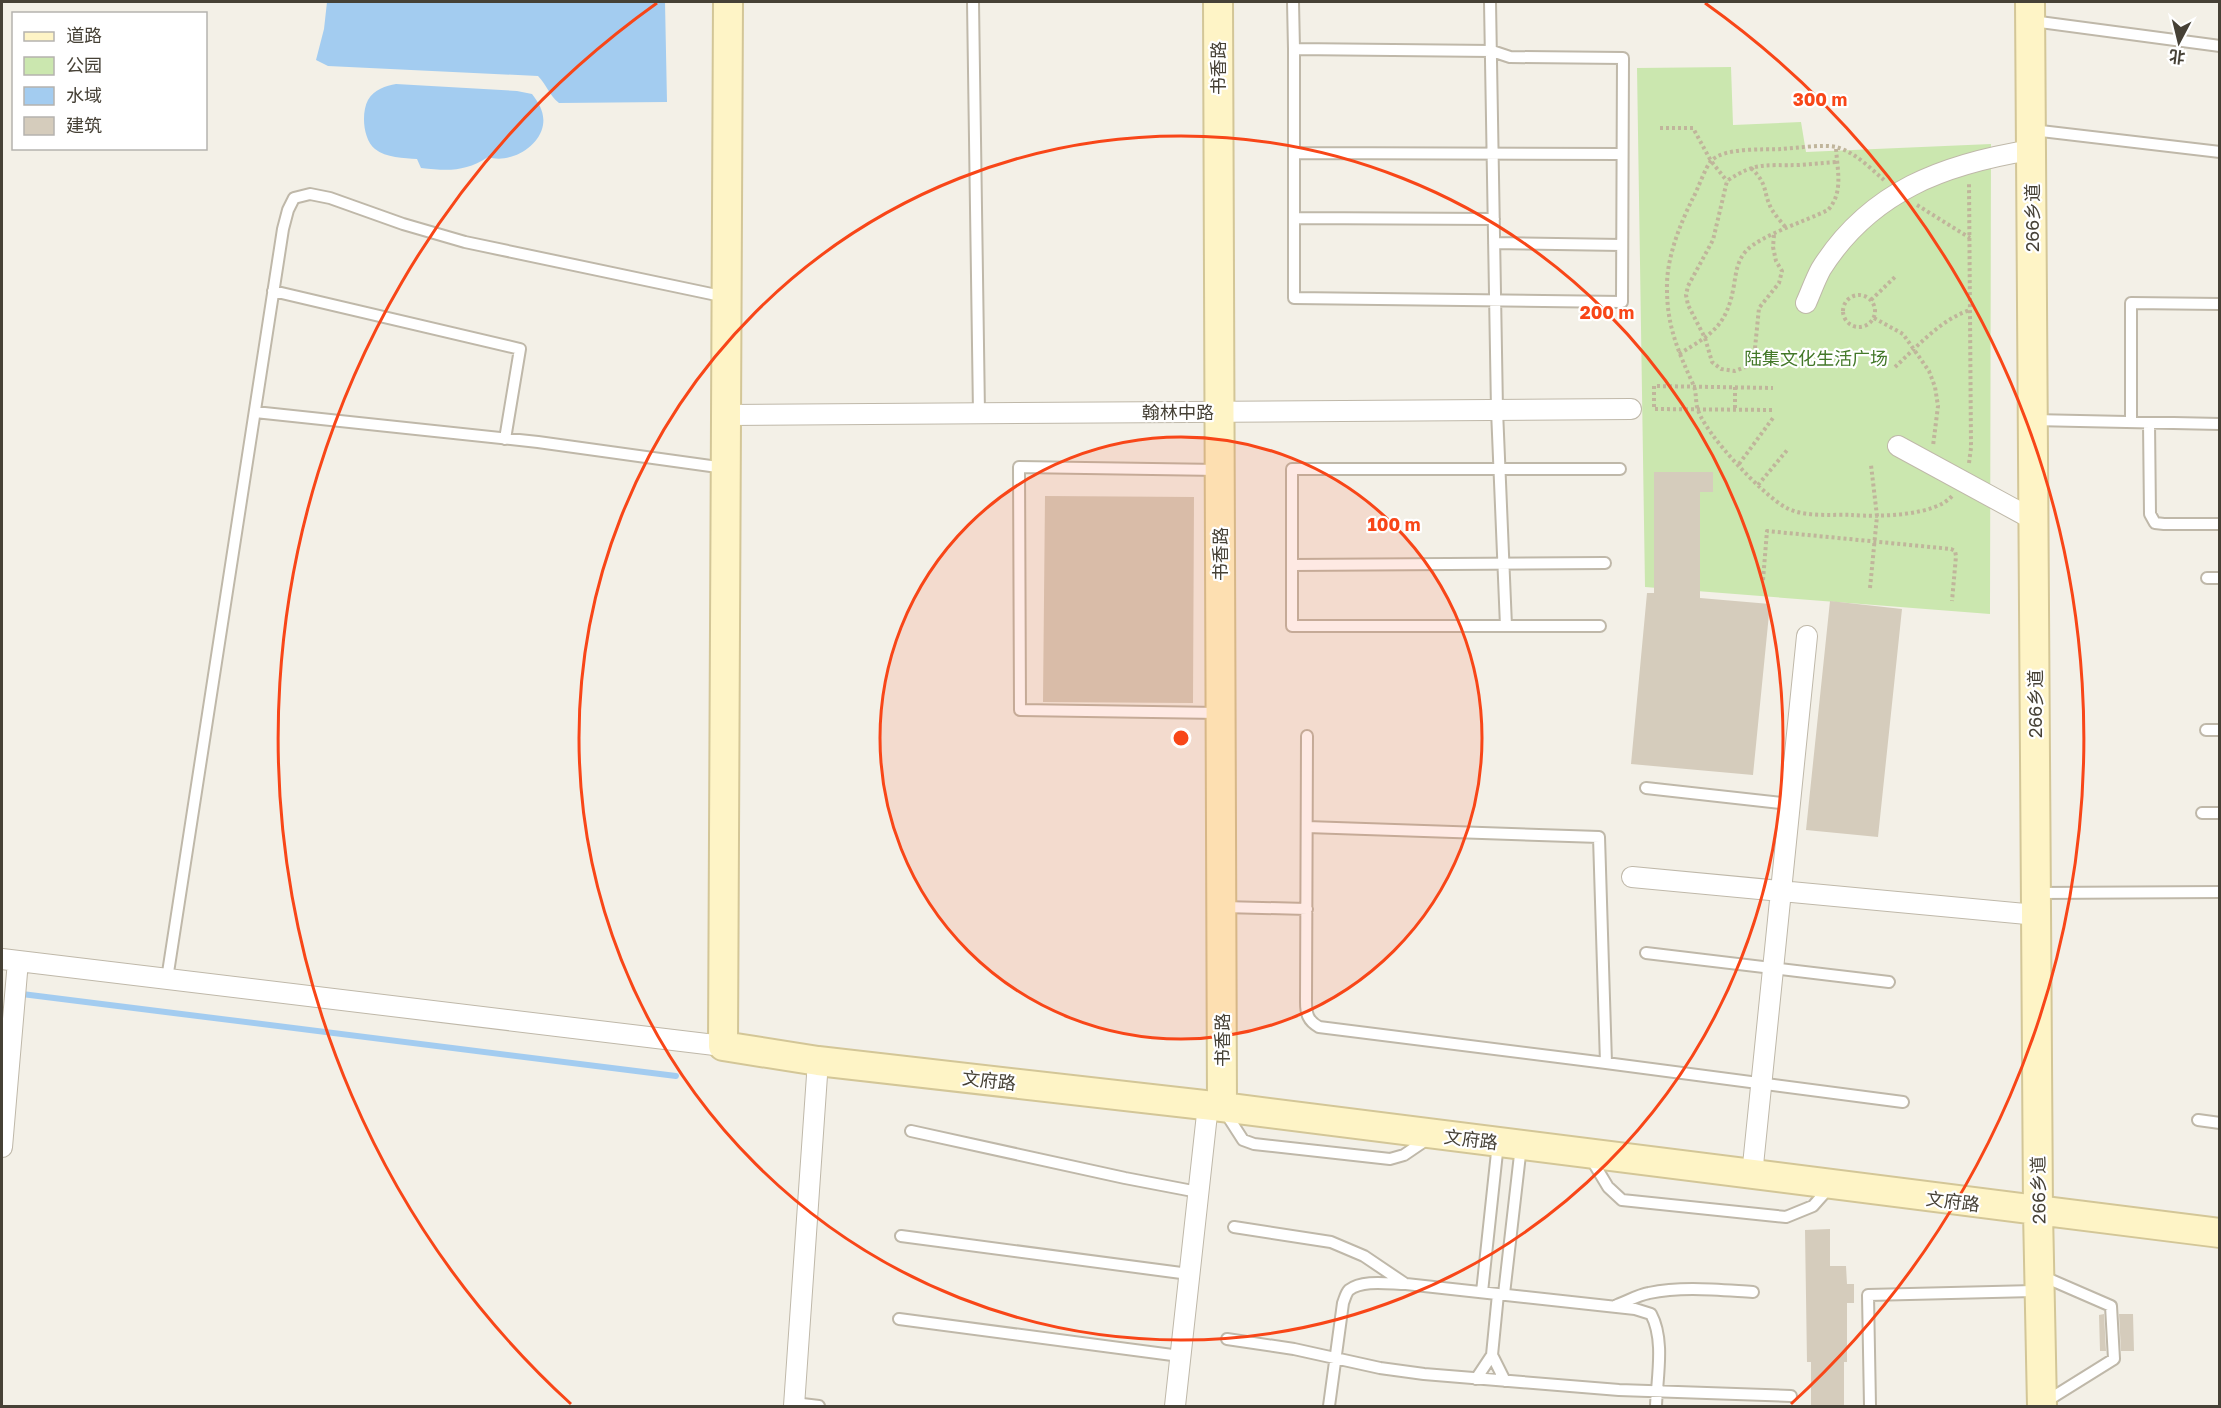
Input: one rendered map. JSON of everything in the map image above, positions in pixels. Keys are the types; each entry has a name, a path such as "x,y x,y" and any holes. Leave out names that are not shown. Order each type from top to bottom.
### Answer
{"street":[{"path":"2,1147 10,960 723,1046 728,2"},
{"name":"书香路","path":"1215,1106 1221,907 1218,2"},
{"name":"266乡道","path":"2030,11 2038,1212 2042,1405"},
{"path":"1806,303 1820,271 1838,247 1873,209 1899,193 1942,172 2000,155 2031,140"},
{"name":"翰林中路","path":"726,415 1630,409"},
{"path":"1898,446 2034,520"},
{"path":"1752,1175 1807,636"},
{"path":"1632,877 1781,891 2036,904"},
{"name":"文府路","path":"723,1046 818,1061 1215,1106 2038,1212 2220,1233"},
{"path":"794,1405 818,1061"},
{"path":"1175,1407 1198,1192 1215,1106"}],"lane":[{"path":"973,2 980,413"},
{"path":"1293,2 1294,298 1622,302 1623,58 1510,57 1492,51 1294,50"},
{"path":"1490,2 1497,410 1506,626"},
{"path":"2030,11 2220,46"},
{"path":"2031,140 2220,152"},
{"path":"1294,153 1622,154"},
{"path":"167,979 273,291 288,210 294,198 310,194 330,198 403,224 465,242 727,297"},
{"path":"1294,218 1494,219"},
{"path":"1494,243 1622,244"},
{"path":"273,291 520,349 505,439"},
{"path":"2132,422 2131,303 2220,304"},
{"path":"255,412 505,439 726,468"},
{"path":"2033,420 2220,424"},
{"path":"2149,423 2151,514 2155,523 2220,524"},
{"path":"1220,470 1020,467 1020,710 1221,713"},
{"path":"1600,626 1292,626 1292,469 1620,469"},
{"path":"1292,565 1605,563"},
{"path":"2207,578 2220,578"},
{"path":"2206,730 2220,730"},
{"path":"1306,736 1306,1012 1310,1022 1319,1027 1903,1102"},
{"path":"1646,788 1790,804"},
{"path":"2202,813 2220,813"},
{"path":"1307,827 1599,837 1606,1063"},
{"path":"2036,904 2220,892"},
{"path":"1221,907 1307,909"},
{"path":"1646,953 1889,982"},
{"path":"2198,1120 2220,1123"},
{"path":"911,1131 1198,1192"},
{"path":"1482,1292 1510,1144"},
{"path":"1476,1378 1492,1354 1501,1294 1510,1144"},
{"path":"1588,1154 1608,1187 1622,1200 1786,1217 1813,1206 1831,1185"},
{"path":"1234,1227 1331,1242 1364,1256 1406,1284"},
{"path":"902,1236 1189,1274"},
{"path":"1870,1407 1868,1295 2040,1283 2111,1306 2114,1359 2042,1405"},
{"path":"1329,1407 1343,1303 1347,1291 1358,1285 1406,1284 1613,1306 1651,1314 1658,1326 1656,1407"},
{"path":"1613,1306 1648,1293 1674,1290 1753,1292"},
{"path":"898,1319 1180,1356"},
{"path":"1227,1339 1294,1349 1402,1371 1656,1392 1791,1396"},
{"path":"1492,1354 1505,1381"},
{"path":"794,1405 819,1407"}],"path":[{"path":"1660,128 1693,128 1711,161 1727,181"},
{"path":"1679,354 1718,328 1726,314 1739,260 1746,250 1758,242 1828,210 1835,202 1839,190 1836,147"},
{"path":"1969,164 1970,238 1971,448 1964,482 1949,499 1936,507 1877,516 1803,513 1787,509 1769,497 1714,437 1697,409 1695,387 1671,332 1667,287 1669,267 1684,216 1711,161 1725,154 1741,151 1836,147 1858,157 1899,193 1970,238"},
{"path":"1774,235 1773,247 1776,261 1782,271 1779,283 1760,308 1754,358 1748,366 1735,371 1721,369 1712,362 1705,338 1688,305 1686,296 1688,286 1713,240 1727,181 1751,168 1776,163 1796,165 1837,162"},
{"path":"1751,168 1763,179 1773,211 1787,229"},
{"path":"1871,300 1895,278"},
{"path":"1861,295 1871,300 1875,308 1874,318 1867,326 1856,327 1846,321 1844,305 1851,297 1861,295"},
{"path":"1895,367 1943,323 1970,309"},
{"path":"1874,318 1903,334 1929,371 1935,387 1938,406 1936,433 1928,462"},
{"path":"1772,410 1654,409 1654,386 1773,388"},
{"path":"1735,387 1735,410"},
{"path":"1739,464 1773,418"},
{"path":"1758,485 1788,449"},
{"path":"1870,588 1877,516 1871,465"},
{"path":"1763,580 1767,531 1951,549 1955,551 1952,601"}],"green space":[{"name":"陆集文化生活广场","path":"1731,67 1733,125 1801,122 1806,152 1991,144 1990,614 1645,587 1637,68"}],"water":[{"path":"327,2 665,2 667,102 559,103 538,76 328,66 316,60 324,29"},
{"path":"396,84 517,91 532,94 541,108 543,125 536,141 514,156 496,159 488,157 464,168 440,170 421,168 417,159 395,157 379,152 371,145 366,133 364,112 368,100 384,87"}],"building":[{"path":"1654,472 1713,472 1713,492 1700,492 1700,598 1770,604 1753,775 1631,764 1647,593 1654,593"},
{"path":"1045,496 1194,497 1193,703 1043,702"},
{"path":"1830,601 1902,609 1878,837 1806,830"},
{"path":"1830,1229 1830,1266 1846,1266 1847,1284 1854,1284 1854,1303 1847,1303 1844,1407 1811,1407 1811,1362 1807,1362 1805,1230"},
{"path":"2104,1314 2106,1351 2100,1351 2099,1315"},
{"path":"2119,1314 2133,1314 2134,1351 2121,1351"}],"waterway":[{"path":"22,994 676,1076"}]}
